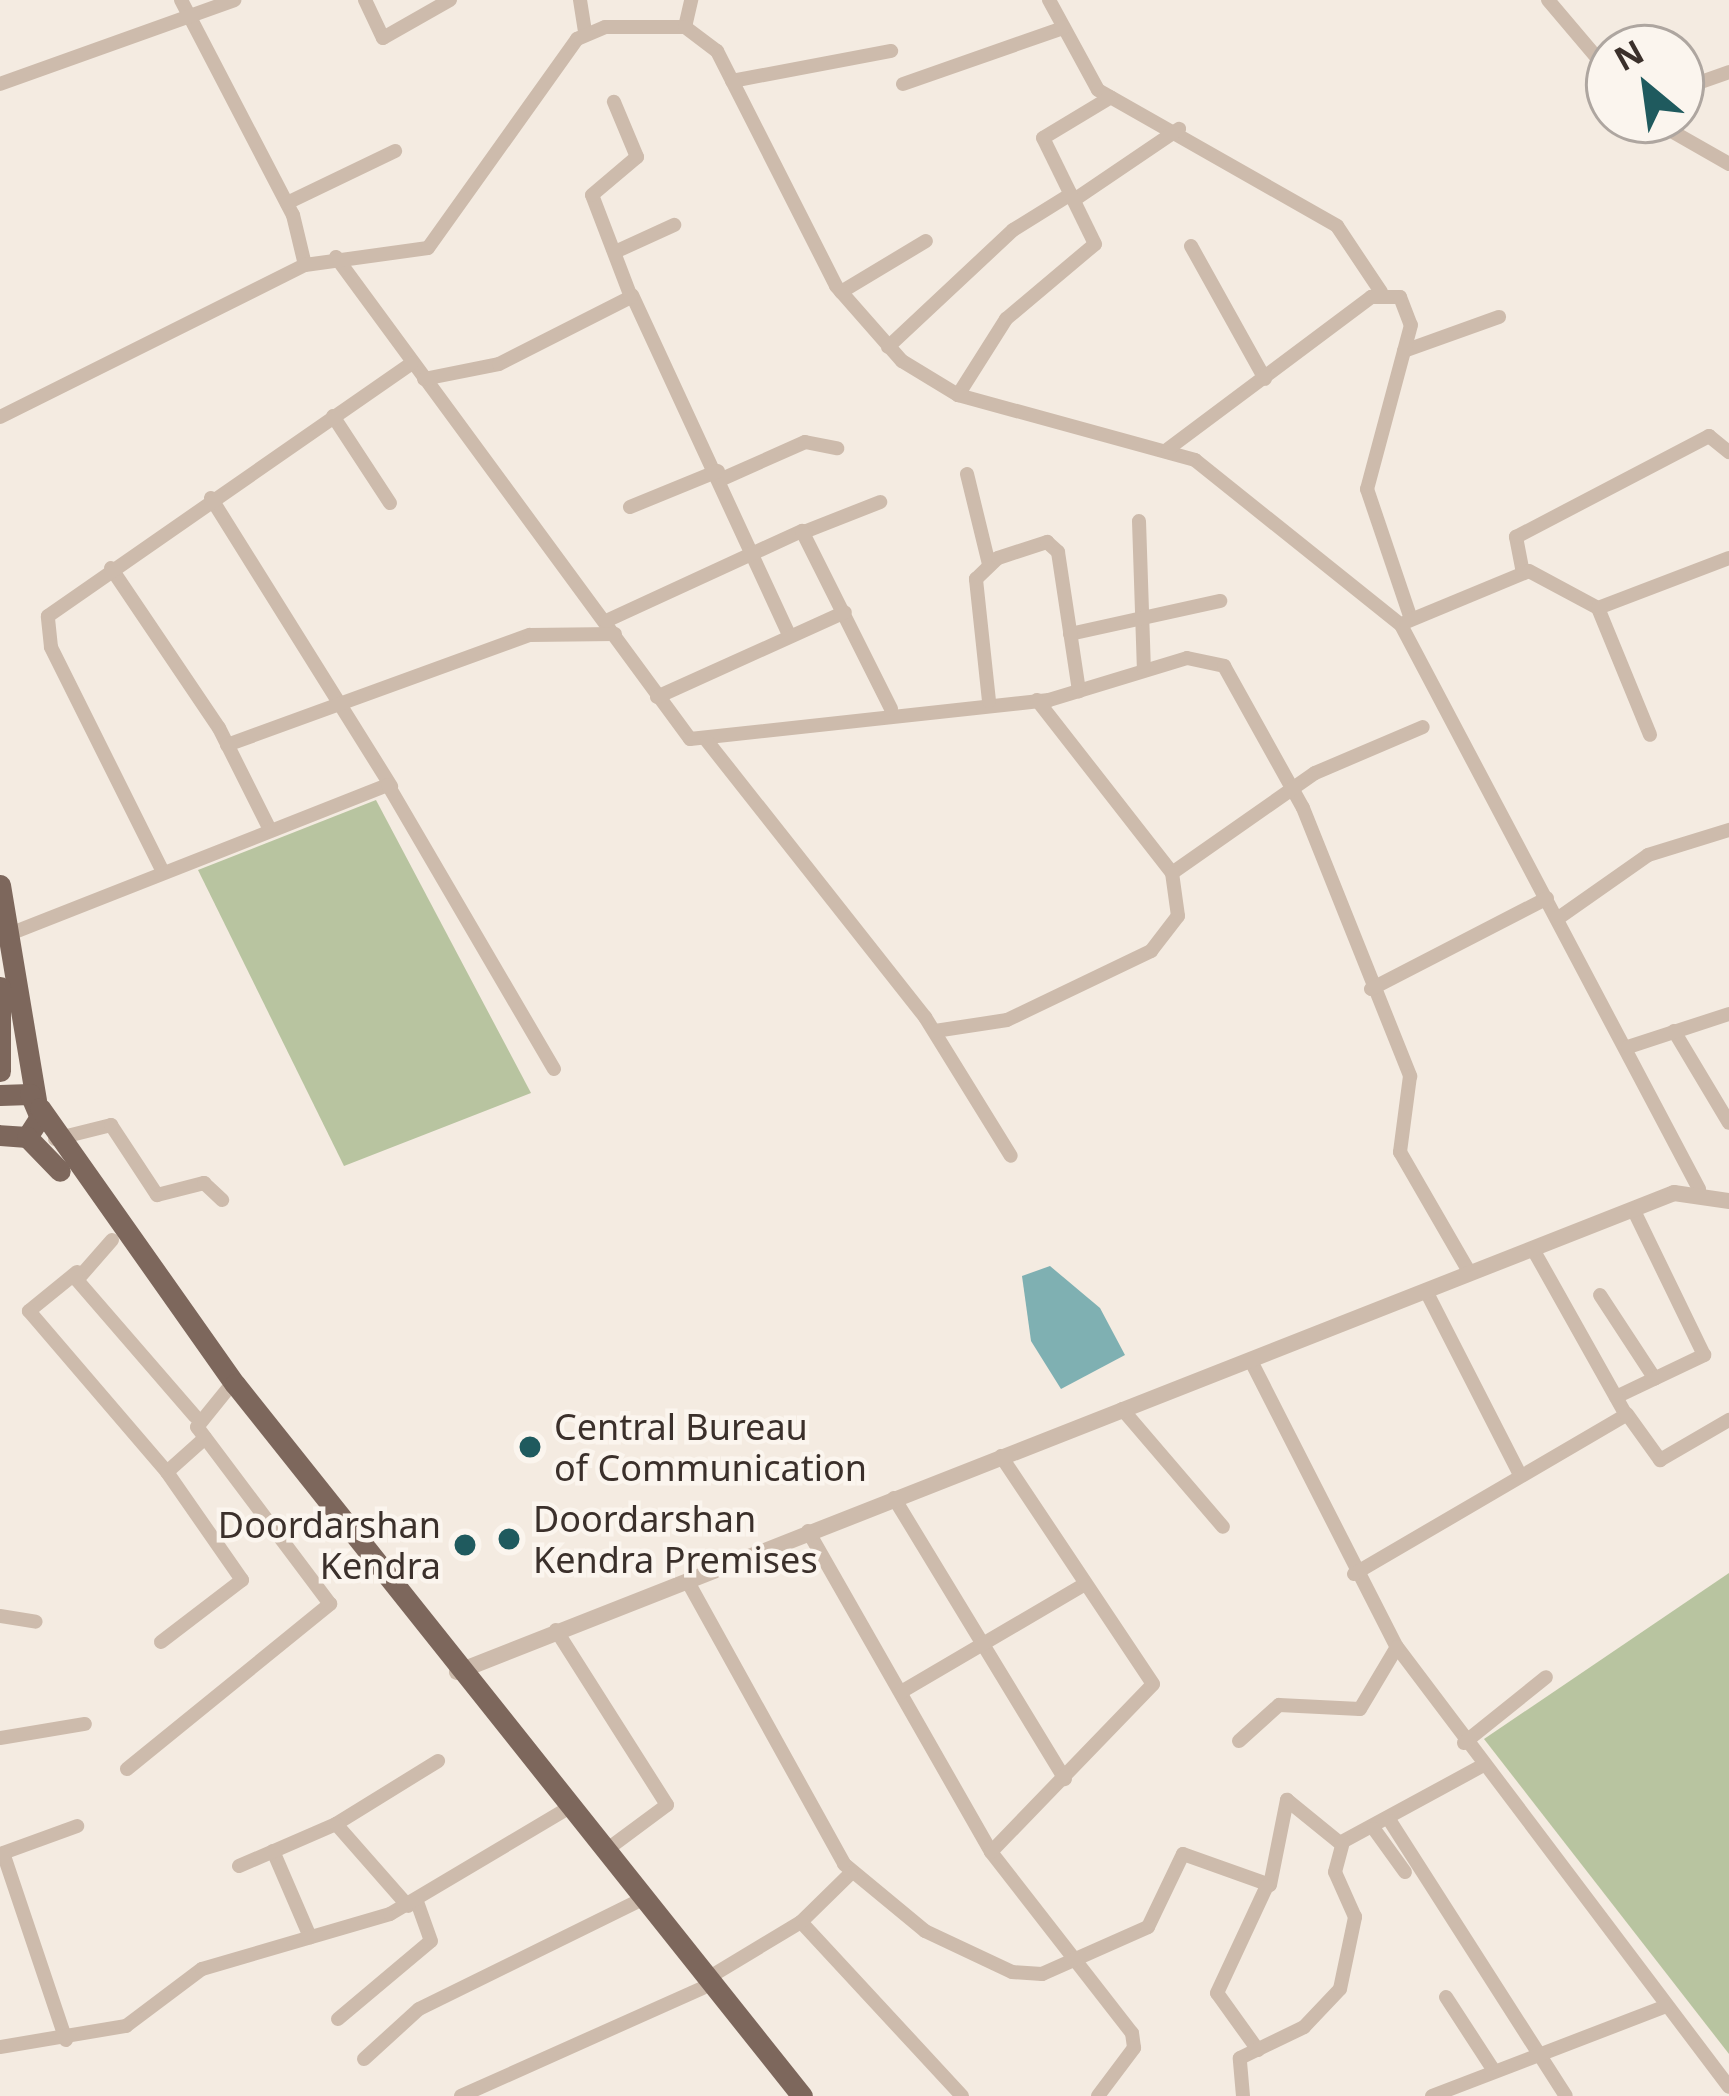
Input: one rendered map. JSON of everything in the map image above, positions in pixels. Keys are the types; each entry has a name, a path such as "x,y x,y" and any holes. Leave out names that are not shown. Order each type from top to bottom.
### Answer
{"main road":[{"path":"0,885 38,1104 55,1139 235,1384 609,1848 787,2096"},
{"path":"0,985 0,1071"},
{"path":"0,1095 38,1104"},
{"path":"27,1137 38,1104"},
{"path":"0,1135 27,1137 226,1390 463,1668 636,1902 802,2096"}],"street":[{"path":"0,83 184,8 234,0"},
{"path":"365,0 383,38 450,0"},
{"path":"0,417 304,265 336,256 400,257 439,242 585,33 580,0"},
{"path":"686,27 691,0"},
{"path":"1049,0 1111,97 1179,129 1336,226 1381,292 1411,314 1367,489 1406,622 1700,1190"},
{"path":"1548,0 1585,44"},
{"path":"184,8 287,202 304,265"},
{"path":"585,33 686,27 710,42 842,292 888,347 958,394 1168,449 1277,517 1406,622"},
{"path":"903,84 1064,28"},
{"path":"732,81 891,51"},
{"path":"958,394 1006,319 1093,247 1044,135 1111,97"},
{"path":"614,101 637,157 591,190 632,295 720,475 789,635"},
{"path":"888,347 1013,230 1179,129"},
{"path":"1694,144 1729,164"},
{"path":"287,202 394,151"},
{"path":"617,251 674,225"},
{"path":"842,292 926,241"},
{"path":"1191,246 1264,379"},
{"path":"336,256 610,627 683,734 707,741 891,709 1037,700 1144,669 1203,658 1224,666 1293,789 1411,1082 1400,1151 1470,1274"},
{"path":"1168,449 1381,292"},
{"path":"424,379 523,355 632,295"},
{"path":"1404,351 1499,317"},
{"path":"163,870 45,631 55,608 412,363"},
{"path":"333,416 390,502"},
{"path":"1523,573 1516,537 1709,436 1729,452"},
{"path":"630,507 805,442 837,448"},
{"path":"967,474 988,564"},
{"path":"212,498 391,786 554,1069"},
{"path":"227,745 530,635 610,627 753,550 880,502"},
{"path":"1139,520 1148,616 1144,669"},
{"path":"804,532 891,709"},
{"path":"989,701 975,586 988,564 1052,543 1079,691"},
{"path":"1598,608 1729,558"},
{"path":"111,568 227,745 269,828"},
{"path":"1406,622 1523,573 1598,608 1650,735"},
{"path":"1070,634 1220,601"},
{"path":"657,697 844,612"},
{"path":"935,1031 1007,1020 1151,951 1178,916 1172,873 1037,700"},
{"path":"1172,873 1293,789 1423,727"},
{"path":"707,741 935,1031 1011,1156"},
{"path":"7,935 269,828 391,786"},
{"path":"1557,920 1648,855 1729,830"},
{"path":"1371,989 1547,898"},
{"path":"1628,1047 1729,1014"},
{"path":"1674,1030 1729,1123"},
{"path":"55,1139 111,1125 157,1195 204,1183 222,1200"},
{"path":"463,1668 1122,1409 1252,1364 1634,1211 1700,1190 1729,1201"},
{"path":"1616,1396 1704,1355 1634,1211"},
{"path":"112,1240 29,1311 166,1472 242,1580 161,1642"},
{"path":"1534,1251 1616,1396 1660,1460 1729,1420"},
{"path":"77,1272 195,1416 205,1438 330,1604 127,1769"},
{"path":"1426,1291 1520,1474"},
{"path":"1600,1295 1655,1379"},
{"path":"1252,1364 1354,1574 1396,1647 1481,1766 1729,2087"},
{"path":"195,1416 226,1390"},
{"path":"1122,1409 1223,1527"},
{"path":"1354,1574 1627,1414"},
{"path":"166,1472 205,1438"},
{"path":"991,1852 1153,1684 1001,1456"},
{"path":"894,1498 976,1647 1065,1779"},
{"path":"808,1531 991,1852 1066,1957 1135,2042 1097,2096"},
{"path":"688,1582 851,1873 988,1966 1039,1975 1066,1957 1148,1927 1186,1852 1267,1886"},
{"path":"901,1692 1084,1584"},
{"path":"0,1616 36,1622"},
{"path":"556,1630 667,1805 609,1848"},
{"path":"1239,1741 1280,1705 1360,1709 1396,1647"},
{"path":"1464,1743 1546,1677"},
{"path":"0,1738 85,1724"},
{"path":"239,1866 336,1825 438,1761"},
{"path":"1343,1842 1390,1821 1481,1766"},
{"path":"1258,2050 1217,1993 1267,1886 1284,1801 1343,1842"},
{"path":"0,2047 67,2040 126,2026 202,1969 412,1904 565,1810"},
{"path":"1390,1821 1566,2096"},
{"path":"336,1825 412,1904 431,1941 338,2019"},
{"path":"1,1854 77,1826"},
{"path":"1374,1829 1405,1872"},
{"path":"0,1834 1,1854 67,2040"},
{"path":"1243,2096 1235,2063 1340,1989 1354,1917 1335,1872 1343,1842"},
{"path":"273,1851 310,1937"},
{"path":"461,2096 705,1983 801,1922 851,1873"},
{"path":"364,2059 419,2009 636,1902"},
{"path":"801,1922 962,2096"},
{"path":"1446,1997 1494,2071"},
{"path":"1432,2096 1666,2006"}],"green space":[{"path":"376,800 531,1093 344,1166 198,870"},
{"path":"1729,1573 1729,2054 1484,1739"}],"water":[{"path":"1050,1266 1100,1308 1125,1355 1061,1389 1031,1341 1022,1276"}],"place":[{"name":"Central Bureau of Communication","path":"530,1447"},
{"name":"Doordarshan Kendra Premises","path":"509,1539"},
{"name":"Doordarshan Kendra","path":"465,1545"}]}
